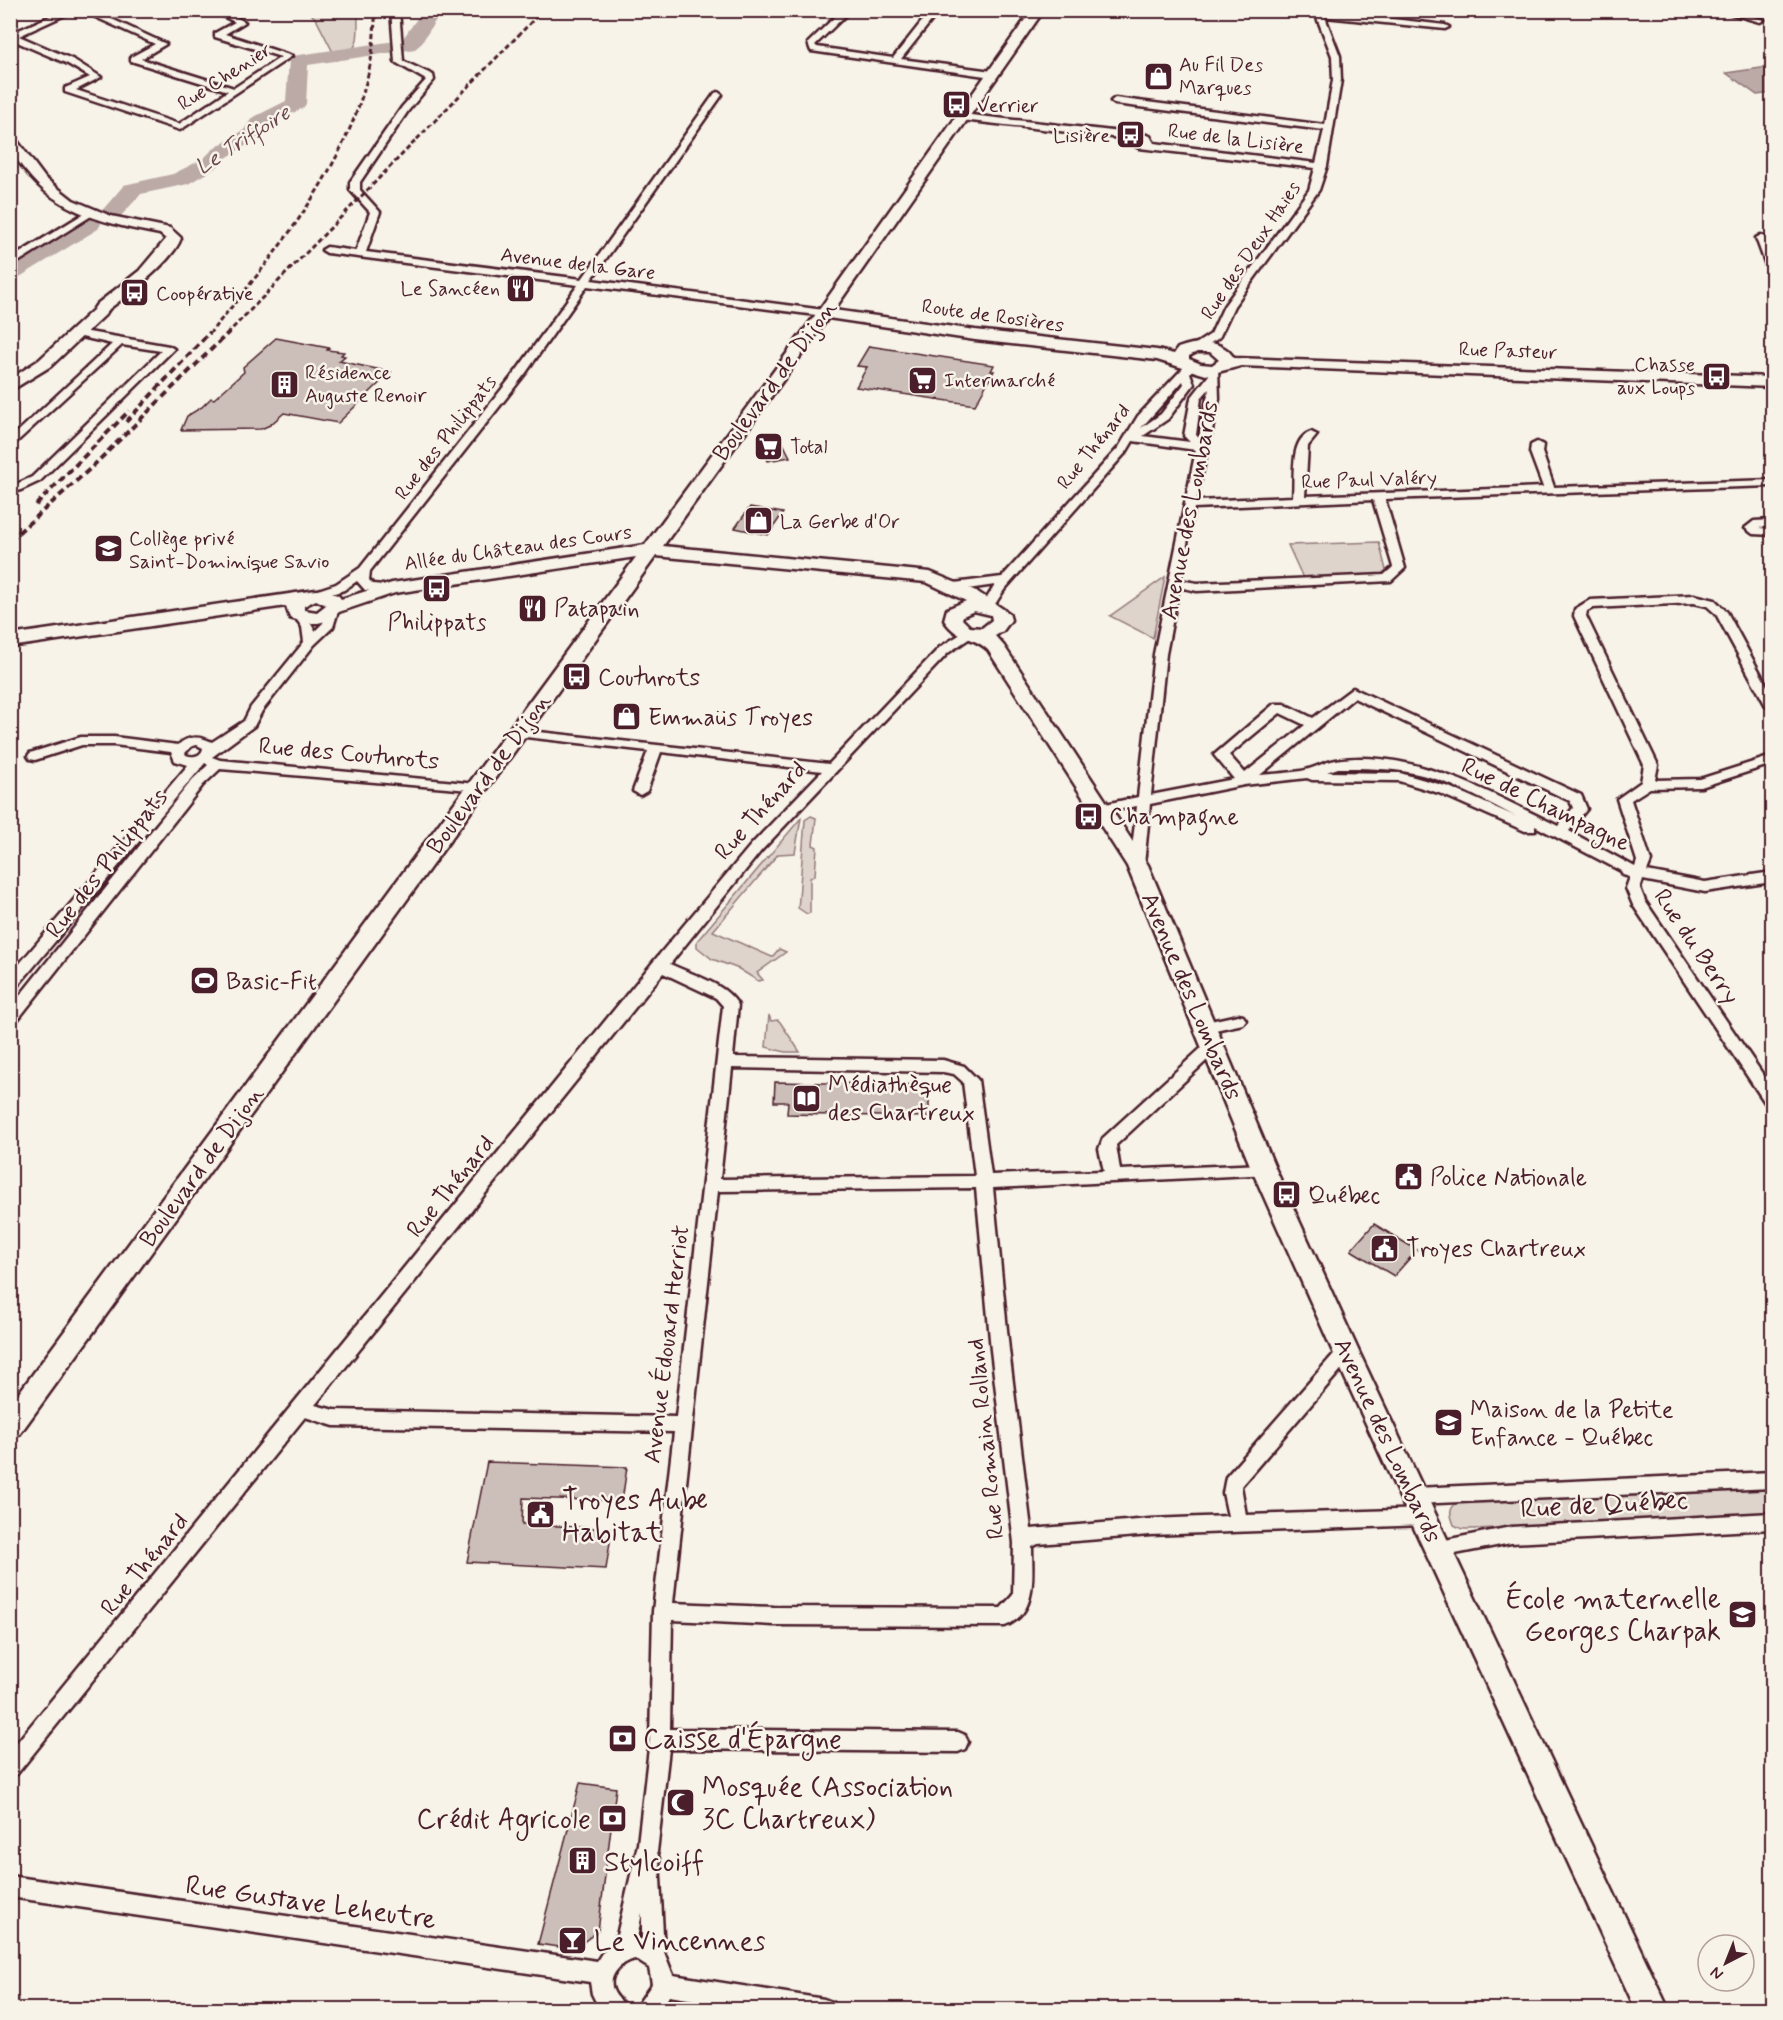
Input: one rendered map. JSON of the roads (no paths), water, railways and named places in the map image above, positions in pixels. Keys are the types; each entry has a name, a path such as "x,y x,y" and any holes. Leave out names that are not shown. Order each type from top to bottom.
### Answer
{"street":[{"path":"13,34 72,10"},
{"path":"84,10 162,44 134,59 236,91"},
{"name":"Rue Chenier","path":"13,34 97,77 68,90 180,127 288,56 218,35 241,22 214,10"},
{"path":"360,254 375,212 355,190 355,182 405,109 430,80 430,77 425,74 399,62 395,10"},
{"path":"847,10 811,45 814,49 992,74"},
{"path":"896,60 936,10"},
{"name":"Boulevard de Dijon","path":"10,1427 824,313 1038,10"},
{"path":"1722,10 1760,20"},
{"path":"1318,12 1445,27"},
{"name":"Rue des Deux Haies","path":"1218,358 1229,306 1314,190 1322,166 1336,80 1336,57 1318,12"},
{"name":"Rue des Philippats","path":"10,1019 198,782 206,754 249,723 256,710 310,642 329,624 316,605 364,571 521,372 718,95"},
{"path":"1115,101 1329,128"},
{"name":"Rue de la Lisière","path":"962,117 1134,138 1132,141 1134,144 1322,166"},
{"path":"10,386 45,363 100,312 154,273 165,253 174,243 172,236 165,231 119,222 68,203 49,190 12,147"},
{"path":"10,264 91,213"},
{"path":"1761,238 1773,268"},
{"name":"Avenue de la Gare","path":"327,250 824,313"},
{"name":"Route de Rosières","path":"824,313 986,336 1187,360"},
{"path":"10,492 36,479 169,350 77,333"},
{"path":"10,445 120,342"},
{"path":"1187,360 1218,358"},
{"path":"1187,360 1218,358"},
{"path":"1202,447 1190,436 1196,398 1218,358"},
{"name":"Rue Pasteur","path":"1218,358 1241,361 1773,382"},
{"name":"Avenue des Lombards","path":"1137,866 1160,654 1189,505 1214,399 1218,358"},
{"path":"1130,437 1155,427 1177,403 1189,384 1187,360"},
{"name":"Rue Thénard","path":"985,605 1124,449 1142,418 1187,360"},
{"path":"10,393 44,369 45,363"},
{"path":"1299,500 1302,445 1311,435"},
{"path":"1130,437 1202,447"},
{"path":"1537,445 1536,452 1550,490"},
{"name":"Rue Paul Valéry","path":"1189,505 1378,496 1773,483"},
{"path":"1174,582 1197,587 1387,579 1399,568 1378,496"},
{"path":"1773,522 1752,524 1751,528 1757,532 1773,532"},
{"name":"Allée du Château des Cours","path":"10,652 316,605 386,588 649,550 930,577 949,584 985,605"},
{"name":"Allée du Château des Cours","path":"364,571 363,581 369,587 386,588"},
{"path":"961,608 949,584 1006,580"},
{"path":"1773,706 1721,612 1711,603 1694,599 1590,604 1581,609 1580,616 1651,765 1647,784 1701,783 1773,760"},
{"path":"310,642 308,627 316,605"},
{"name":"Allée du Château des Cours","path":"10,641 316,605"},
{"path":"971,637 953,620 954,613 961,608 985,605"},
{"name":"Avenue des Lombards","path":"985,605 1002,616 1002,622 971,637 1101,809 1137,866 1210,1036 1264,1170 1346,1352 1440,1549 1653,2010"},
{"name":"Rue Thénard","path":"10,1767 756,848 830,768 971,637"},
{"path":"1314,724 1279,707 1221,755 1244,781 1314,724 1353,692 1576,798 1580,809 1560,832"},
{"path":"517,732 830,768"},
{"name":"Rue des Couturots","path":"35,756 81,741 114,741 180,753 185,760 206,754 477,788"},
{"path":"10,985 158,807 206,754 188,743 180,753 178,774 158,807"},
{"path":"640,791 656,748"},
{"name":"Rue de Champagne","path":"1101,809 1244,781 1303,775 1338,764 1373,764 1415,769 1449,779 1560,832 1637,874"},
{"name":"Rue de Champagne","path":"1303,775 1319,778 1400,777 1492,810 1613,869 1637,874"},
{"name":"Rue du Berry","path":"1647,784 1624,799 1644,861 1633,888 1638,902 1773,1100"},
{"path":"1637,874 1705,887 1773,877"},
{"name":"Avenue Édouard Herriot","path":"624,1951 630,1915 648,1844 660,1739 663,1611 731,1005 721,993 659,965"},
{"path":"1113,1176 1107,1149 1109,1142 1210,1036 1227,1024 1238,1020"},
{"name":"Rue Romain Rolland","path":"663,1611 774,1616 1005,1617 1022,1598 1023,1543 1000,1350 984,1182 970,1080 959,1070 943,1066 724,1062"},
{"path":"710,1185 984,1182 1264,1170"},
{"path":"1239,1523 1232,1483 1346,1352"},
{"path":"301,1408 334,1418 684,1425"},
{"name":"Rue de Québec","path":"1023,1543 1035,1536 1239,1523 1773,1480"},
{"name":"Rue de Québec","path":"1440,1549 1511,1535 1773,1521"},
{"path":"660,1739 958,1742"},
{"name":"Avenue Édouard Herriot","path":"648,1844 653,1955 662,1968 663,1985"},
{"name":"Rue Gustave Leheutre","path":"10,1886 603,1973"},
{"path":"613,2009 602,1992 603,1973 615,1956 634,1949 653,1955"},
{"path":"645,2010 659,1996 663,1985 691,1987 824,2010"}],"waterway":[{"name":"Le Triffoire","path":"111,213 130,195 132,190 180,179 210,163 219,154 251,134 259,122 296,104 299,60 408,45 414,40 433,10"},
{"name":"Le Triffoire","path":"10,273 90,224"}],"railway":[{"path":"209,334 283,242 306,208 346,138 360,102 370,65 376,10"},
{"path":"228,333 543,10"},
{"path":"126,422 210,332"},
{"path":"10,540 92,467 228,333"},
{"path":"36,505 129,411"}],"place":[{"name":"Au Fil Des Marques","path":"1158,76"},
{"name":"Verrier","path":"956,105"},
{"name":"Lisière","path":"1131,135"},
{"name":"Le Sancéen","path":"521,288"},
{"name":"Coopérative","path":"135,293"},
{"name":"Chasse aux Loups","path":"1716,376"},
{"name":"Intermarché","path":"923,380"},
{"name":"Résidence Auguste Renoir","path":"284,384"},
{"name":"Total","path":"769,446"},
{"name":"La Gerbe d'Or","path":"759,521"},
{"name":"Collège privé Saint-Dominique Savio","path":"108,549"},
{"name":"Philippats","path":"437,589"},
{"name":"Patapain","path":"533,608"},
{"name":"Couturots","path":"577,677"},
{"name":"Emmaüs Troyes","path":"627,717"},
{"name":"Champagne","path":"1088,816"},
{"name":"Basic-Fit","path":"205,981"},
{"name":"Médiathèque des Chartreux","path":"807,1098"},
{"name":"Police Nationale","path":"1409,1177"},
{"name":"Québec","path":"1287,1195"},
{"name":"Troyes Chartreux","path":"1385,1248"},
{"name":"Maison de la Petite Enfance - Québec","path":"1449,1423"},
{"name":"Troyes Aube Habitat","path":"541,1515"},
{"name":"École maternelle Georges Charpak","path":"1742,1614"},
{"name":"Caisse d'Épargne","path":"622,1738"},
{"name":"Mosquée (Association 3C Chartreux)","path":"681,1802"},
{"name":"Crédit Agricole","path":"612,1818"},
{"name":"Stylcoiff","path":"583,1861"},
{"name":"Le Vincennes","path":"573,1940"}]}
